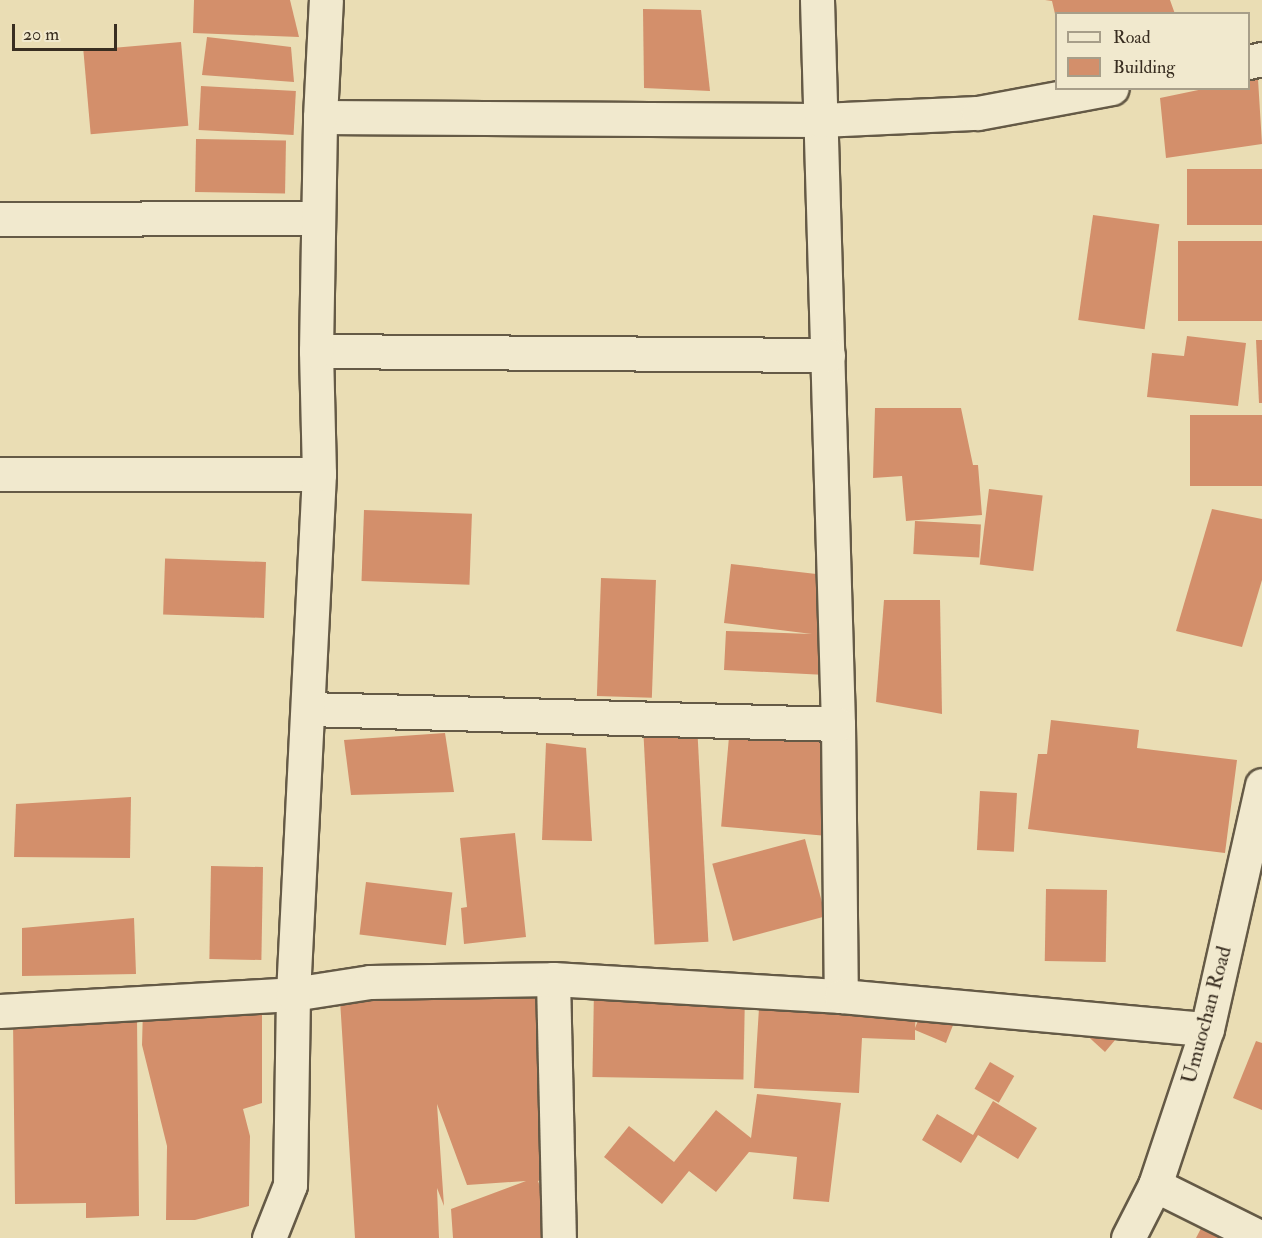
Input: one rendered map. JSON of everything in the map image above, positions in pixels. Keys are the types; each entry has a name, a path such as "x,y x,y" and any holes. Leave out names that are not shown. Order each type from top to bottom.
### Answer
{"street":[{"path":"269,1238 290,1185 293,994 319,474 316,351 320,117 326,0"},
{"path":"817,0 838,724 841,996"},
{"path":"320,117 821,120 978,112 1101,90"},
{"path":"0,219 318,218"},
{"path":"316,351 828,356"},
{"path":"0,474 319,474"},
{"path":"308,709 838,724"},
{"name":"Umuochan Road","path":"1128,1238 1155,1185 1207,1029 1262,785"},
{"path":"553,979 559,1238"},
{"path":"0,1011 293,994 370,982 553,979 841,996 1207,1029"},
{"path":"1155,1185 1262,1238"}],"building":[{"path":"194,0 290,0 299,37 193,33"},
{"path":"1045,0 1170,0 1174,12 1055,12 1055,14 1052,1"},
{"path":"643,9 701,10 710,91 644,88"},
{"path":"207,37 291,47 294,82 202,75"},
{"path":"181,42 188,126 91,134 83,51"},
{"path":"1258,79 1262,144 1166,158 1160,98 1198,90 1250,90 1250,81"},
{"path":"201,86 296,91 294,135 199,130"},
{"path":"196,139 286,141 285,194 195,192"},
{"path":"1187,169 1262,169 1262,225 1187,225"},
{"path":"1093,215 1159,224 1145,329 1078,320"},
{"path":"1178,241 1262,241 1262,321 1178,321"},
{"path":"1187,336 1246,343 1238,406 1147,397 1152,353 1184,356"},
{"path":"1256,340 1262,340 1262,403 1259,403"},
{"path":"875,408 961,408 973,465 978,465 982,515 906,521 902,476 873,478"},
{"path":"1190,415 1262,415 1262,486 1190,486"},
{"path":"989,489 1043,496 1033,571 980,564"},
{"path":"1212,509 1262,519 1262,580 1242,647 1176,631"},
{"path":"364,510 472,514 469,585 362,581"},
{"path":"915,521 981,524 979,557 913,554"},
{"path":"165,558 266,562 264,618 163,614"},
{"path":"731,564 825,575 818,635 828,635 826,675 724,670 726,631 812,634 724,623"},
{"path":"601,578 656,580 652,698 597,696"},
{"path":"884,600 940,600 942,714 876,702"},
{"path":"731,714 835,723 825,836 721,827"},
{"path":"1051,720 1139,730 1137,748 1237,760 1225,853 1028,829 1038,754 1047,754"},
{"path":"697,724 708,942 654,945 643,727"},
{"path":"445,733 454,792 351,795 344,740"},
{"path":"546,743 586,748 592,841 542,840"},
{"path":"980,791 1017,793 1014,852 977,850"},
{"path":"131,797 130,858 14,857 16,804"},
{"path":"515,833 526,937 464,944 461,908 467,907 460,838"},
{"path":"805,839 826,916 733,941 712,864"},
{"path":"211,866 263,867 261,960 209,959"},
{"path":"366,882 452,893 446,945 360,935"},
{"path":"1046,889 1107,890 1106,962 1045,961"},
{"path":"134,918 136,974 22,976 22,928"},
{"path":"539,986 551,1176 538,1181 553,1221 554,1238 453,1238 451,1209 526,1181 467,1185 437,1104 444,1206 437,1188 439,1238 355,1238 340,1000"},
{"path":"594,989 745,992 743,1080 592,1077"},
{"path":"760,992 917,999 915,1028 925,1003 957,1015 946,1043 915,1030 915,1040 862,1038 859,1093 754,1088"},
{"path":"262,1003 262,1103 243,1109 250,1136 249,1206 195,1220 166,1220 167,1146 142,1045 143,1008"},
{"path":"137,1018 139,1216 86,1218 86,1203 15,1204 13,1020"},
{"path":"1081,1030 1121,1033 1105,1052"},
{"path":"1256,1041 1262,1043 1262,1110 1233,1098"},
{"path":"990,1062 1014,1076 999,1103 974,1089"},
{"path":"757,1094 841,1103 829,1202 793,1199 797,1157 749,1152 716,1192 689,1171 662,1204 604,1157 629,1126 674,1162 716,1110 751,1138"},
{"path":"993,1101 1037,1128 1018,1159 978,1135 961,1163 922,1140 937,1114 973,1135"},
{"path":"1209,1213 1259,1238 1196,1238"}]}
